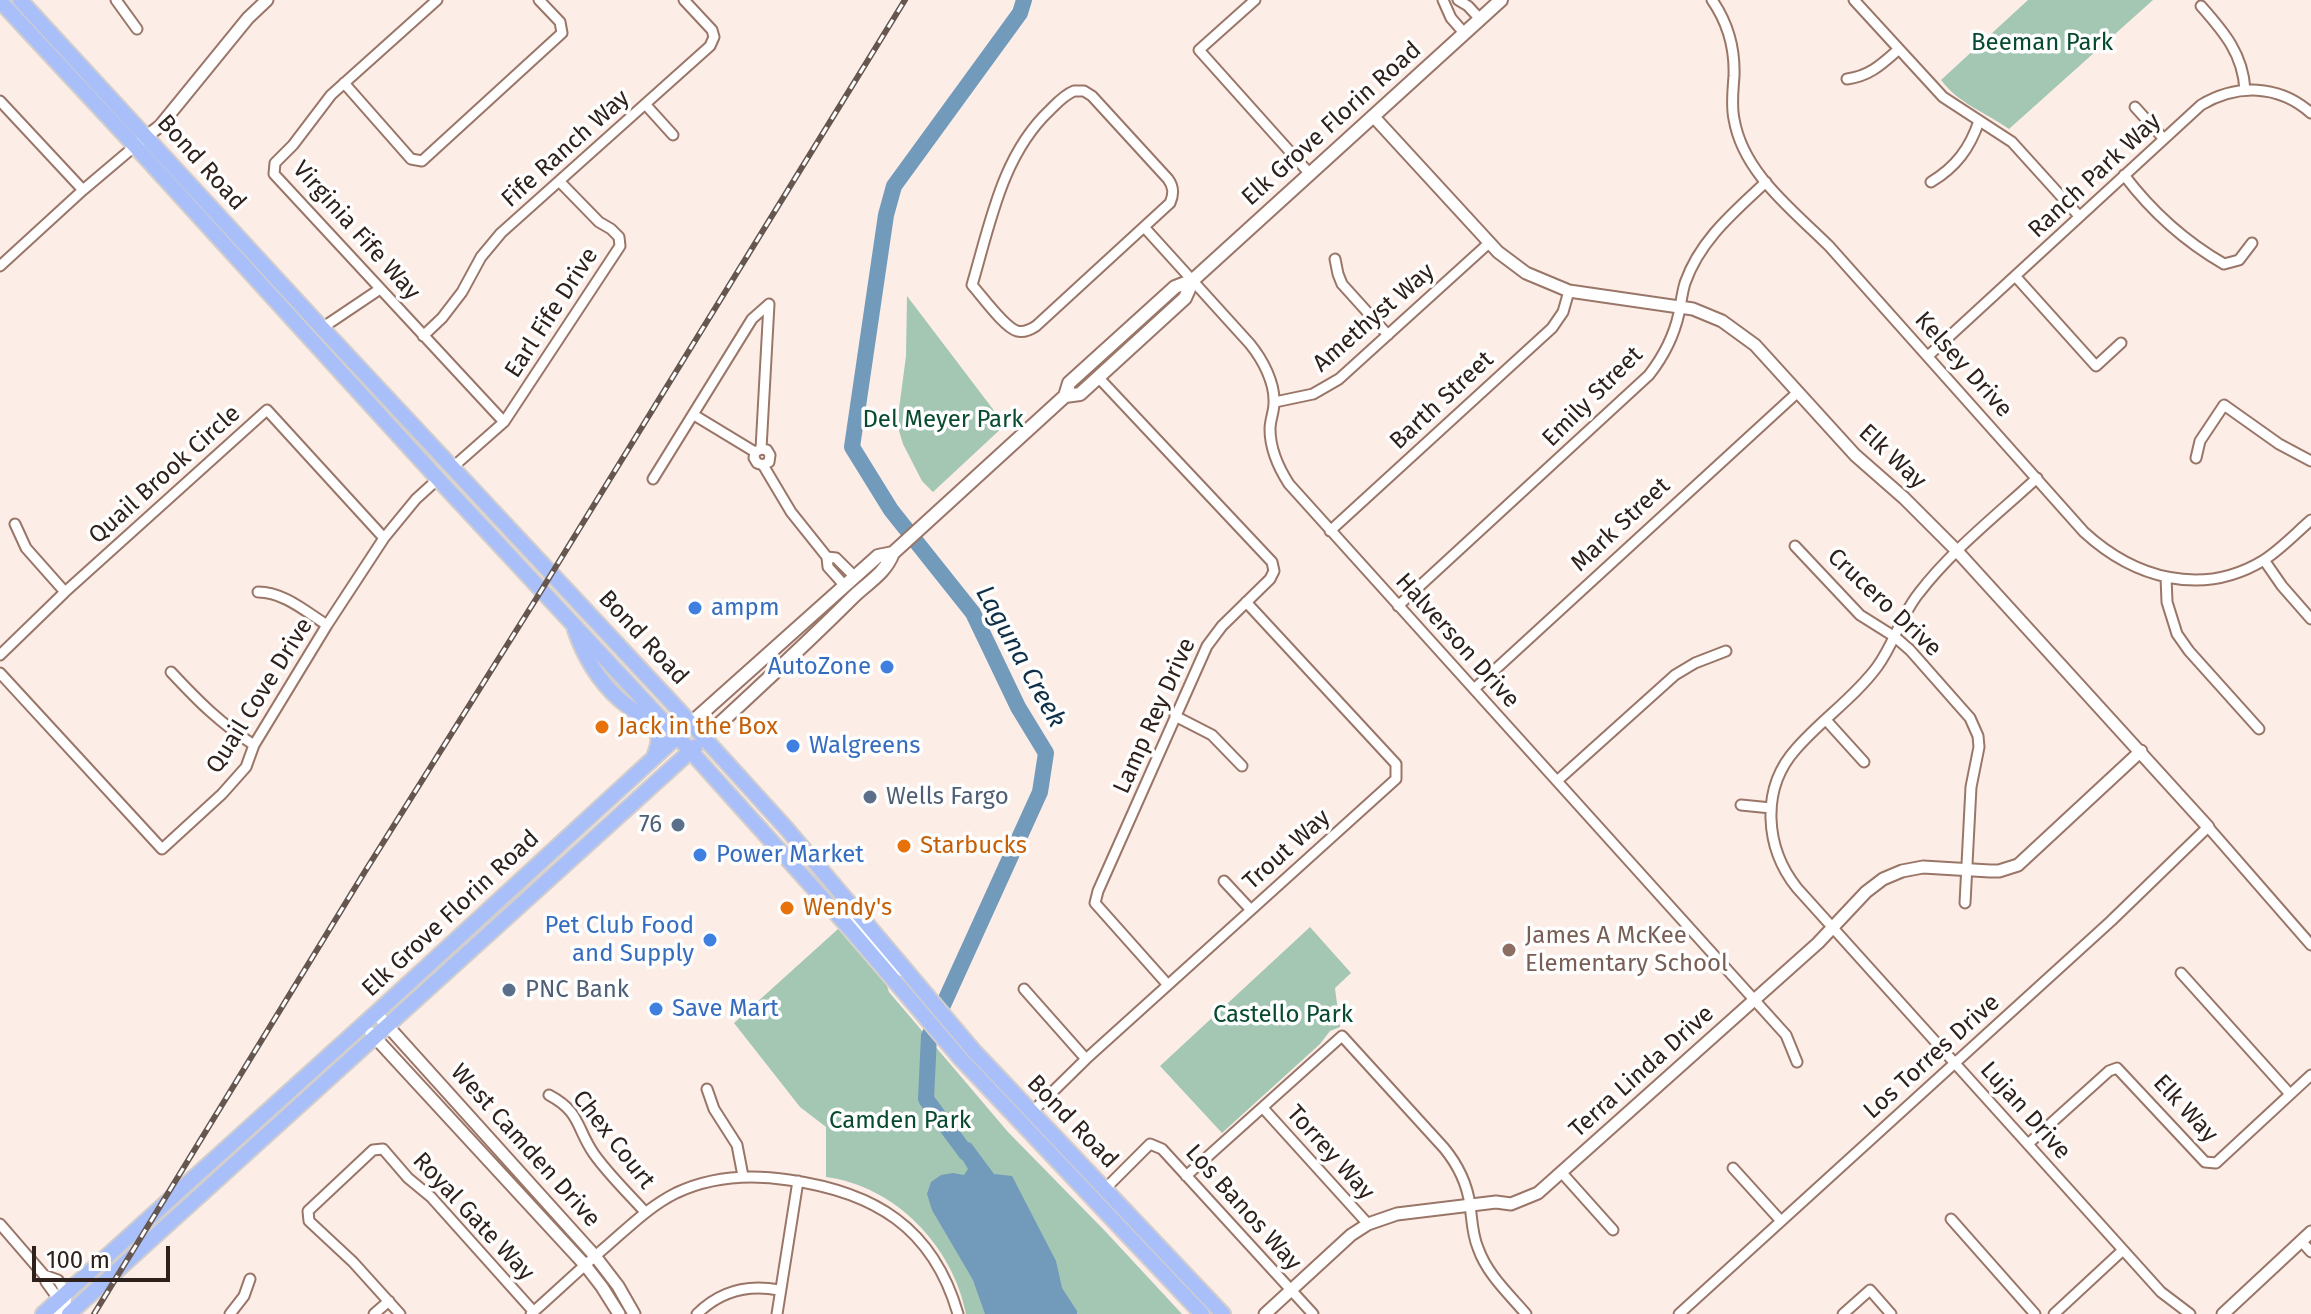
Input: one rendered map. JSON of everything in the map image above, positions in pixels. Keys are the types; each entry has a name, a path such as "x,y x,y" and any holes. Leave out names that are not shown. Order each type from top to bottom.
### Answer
{"main road":[{"name":"Bond Road","path":"20,0 691,723 786,828 974,1051 1223,1314"},
{"name":"Elk Grove Florin Road","path":"381,1019 452,965 690,751 888,566 893,553 1065,396 1069,383 1175,287 1193,280 1501,0"},
{"name":"Bond Road","path":"0,1 677,736 960,1058 1202,1314"},
{"path":"246,268 261,276 310,328 322,328"},
{"name":"Elk Grove Florin Road","path":"1065,396 1080,394 1185,298 1193,280"},
{"path":"366,401 381,406 440,467 453,467"},
{"path":"438,479 456,486 505,532 523,541"},
{"name":"Elk Grove Florin Road","path":"69,1314 381,1019 484,914 878,556 893,553"},
{"path":"832,619 835,606 859,584 850,582"},
{"path":"572,622 582,649 601,680 617,698 655,729 658,743 654,757"},
{"path":"514,909 511,903 523,889 527,875"},
{"path":"452,965 466,941 483,924 484,914"},
{"path":"839,917 849,919 887,960 915,980"},
{"name":"Elk Grove Florin Road","path":"43,1314 61,1302 368,1031"}],"street":[{"path":"116,0 137,29"},
{"path":"0,266 83,190 160,126 248,18 267,0"},
{"name":"Virginia Fife Way","path":"437,0 331,95 293,145 275,163 274,174 504,422"},
{"path":"344,83 411,159 422,161 562,33 560,22 539,0"},
{"name":"Fife Ranch Way","path":"423,336 449,310 481,257 501,233 710,46 714,37 712,30 684,0"},
{"path":"1255,0 1199,50 1310,174"},
{"path":"1443,0 1451,18 1465,34"},
{"path":"1458,0 1480,19"},
{"name":"Kelsey Drive","path":"1712,0 1724,21 1733,50 1732,100 1736,129 1747,157 1766,182 1829,246 2099,546 2145,572 2199,580 2222,577 2264,560 2311,520"},
{"path":"1854,0 1943,97 2020,150 2079,216"},
{"path":"2201,6 2235,48 2245,90"},
{"path":"1847,79 1876,70 1899,49"},
{"name":"Ranch Park Way","path":"1928,356 2201,105 2220,95 2245,90 2276,93 2295,101 2311,113"},
{"path":"1074,91 1084,91 1092,96 1171,183 1173,193 1170,203 1144,227 1030,330 1012,328 972,285 1011,161 1036,124 1065,95 1074,91"},
{"path":"0,101 83,190"},
{"path":"645,104 673,135"},
{"path":"2135,107 2164,139"},
{"name":"Elk Way","path":"1373,116 1489,243 1526,273 1569,291 1680,306 1712,316 1755,345 1855,455 1957,551 2141,751 2311,945"},
{"path":"1931,182 1949,170 1964,154 1979,121"},
{"path":"2124,175 2165,222 2224,264 2239,260 2252,243"},
{"name":"Earl Fife Drive","path":"453,467 504,422 620,246 619,237 599,222 560,182"},
{"name":"Emily Street","path":"1398,606 1649,375 1675,330 1685,283 1701,250 1724,221 1766,182"},
{"name":"Halverson Drive","path":"1144,227 1255,350 1266,368 1275,402 1271,437 1278,466 1289,484 1786,1035 1797,1062"},
{"name":"Amethyst Way","path":"1275,402 1304,397 1331,385 1489,243"},
{"path":"1335,259 1342,284 1388,335"},
{"path":"2016,277 2096,366 2121,343"},
{"path":"322,328 380,289"},
{"name":"Barth Street","path":"1330,531 1552,328 1563,312 1569,291"},
{"path":"653,479 752,319 769,304 755,461 763,465 791,512 827,557 836,558 850,582"},
{"name":"Lamp Rey Drive","path":"1098,377 1272,562 1274,571 1270,579 1212,637 1098,891 1095,903 1168,985"},
{"name":"Mark Street","path":"1474,689 1798,392"},
{"path":"2196,458 2200,441 2224,405 2279,444 2311,461"},
{"name":"Quail Brook Circle","path":"0,655 65,592 267,410 384,538"},
{"path":"694,415 758,450"},
{"name":"Lujan Drive","path":"2037,478 1957,551 1917,595 1879,664 1866,681 1789,757 1775,786 1771,808 1773,839 1784,870 1797,888 2161,1292 2190,1314"},
{"name":"Quail Cove Drive","path":"0,673 162,849 246,767 254,745 384,538 416,499 438,479"},
{"path":"15,524 26,548 65,592"},
{"name":"Crucero Drive","path":"1795,546 1860,615 1895,637 1970,718 1978,736 1979,757 1971,787 1965,903"},
{"path":"2264,560 2311,619"},
{"path":"2166,577 2169,613 2183,643 2259,729"},
{"path":"258,592 280,596 327,625"},
{"name":"Trout Way","path":"1032,1112 1086,1059 1396,779 1396,764 1246,602"},
{"path":"1557,781 1675,675 1726,651"},
{"path":"171,672 210,713 254,745"},
{"path":"1175,716 1212,735 1242,766"},
{"path":"1826,720 1864,762"},
{"name":"Terra Linda Drive","path":"1265,1314 1351,1235 1368,1224 1387,1216 1496,1202 1511,1204 1547,1187 1818,943 1866,892 1892,874 1923,867 1999,871 2018,865 2141,751"},
{"path":"1741,805 1771,808"},
{"name":"Los Torres Drive","path":"1679,1314 2111,921 2208,827"},
{"path":"1224,881 1251,910"},
{"path":"2181,973 2290,1094"},
{"path":"1024,989 1086,1059"},
{"name":"West Camden Drive","path":"381,1019 595,1256 634,1314"},
{"name":"West Camden Drive","path":"368,1031 585,1265 619,1314"},
{"path":"1186,1176 1342,1036 1450,1156 1461,1174 1481,1256 1493,1276 1526,1314"},
{"name":"Elk Way","path":"2028,1144 2109,1071 2117,1068 2205,1162 2216,1163 2311,1075"},
{"path":"707,1089 714,1109 737,1145 743,1176"},
{"name":"Chex Court","path":"549,1095 575,1115 593,1153 645,1212"},
{"name":"Torrey Way","path":"1263,1108 1368,1224"},
{"name":"Los Banos Way","path":"1105,1189 1150,1144 1162,1149 1313,1314"},
{"name":"Royal Gate Way","path":"400,1314 353,1262 309,1221 308,1211 373,1150 383,1149 408,1178 431,1197 533,1313"},
{"path":"1733,1168 1781,1221"},
{"path":"1562,1173 1613,1230"},
{"path":"533,1313 645,1212 687,1188 743,1176 824,1185 859,1196 880,1208 918,1239 940,1268 958,1314"},
{"path":"777,1314 798,1181"},
{"path":"1951,1219 2035,1314"},
{"path":"0,1224 44,1275 58,1280 61,1302"},
{"path":"2223,1314 2311,1232"},
{"path":"2301,1241 2311,1252"},
{"path":"2054,1314 2123,1250"},
{"path":"230,1314 244,1296 250,1279"},
{"path":"697,1314 712,1301 739,1289 759,1287 779,1290"},
{"path":"1843,1314 1870,1290 1891,1314"},
{"path":"374,1314 389,1301"}],"green space":[{"name":"Beeman Park","path":"2028,0 2153,0 2009,129 1964,102 1941,80"},
{"name":"Del Meyer Park","path":"907,296 1005,425 933,492 922,481 903,444 897,424 906,356"},
{"name":"Castello Park","path":"1310,927 1351,973 1335,988 1340,1027 1330,1031 1320,1044 1222,1133 1160,1066"},
{"name":"Camden Park","path":"838,929 1008,1132 1182,1314 966,1314 948,1265 917,1223 875,1193 826,1177 826,1127 800,1107 734,1023"}],"water":[{"path":"955,1138 971,1143 994,1174 1012,1176 1056,1261 1062,1288 1077,1314 985,1314 973,1280 932,1210 927,1194 931,1182 941,1175 964,1175 968,1169 957,1150"}],"waterway":[{"name":"Laguna Creek","path":"966,1153 926,1099 929,1036 1040,792 1046,753 1018,707 973,613 891,510 852,447 886,215 894,186 1020,13 1024,0"}],"railway":[{"path":"94,1314 905,0"}],"place":[{"name":"ampm","path":"695,608"},
{"name":"AutoZone","path":"887,667"},
{"name":"Jack in the Box","path":"602,727"},
{"name":"Walgreens","path":"793,746"},
{"name":"Wells Fargo","path":"870,797"},
{"name":"76","path":"678,825"},
{"name":"Starbucks","path":"904,846"},
{"name":"Power Market","path":"700,855"},
{"name":"Wendy's","path":"787,908"},
{"name":"Pet Club Food and Supply","path":"710,940"},
{"name":"James A McKee Elementary School","path":"1509,950"},
{"name":"PNC Bank","path":"509,990"},
{"name":"Save Mart","path":"656,1009"}]}
